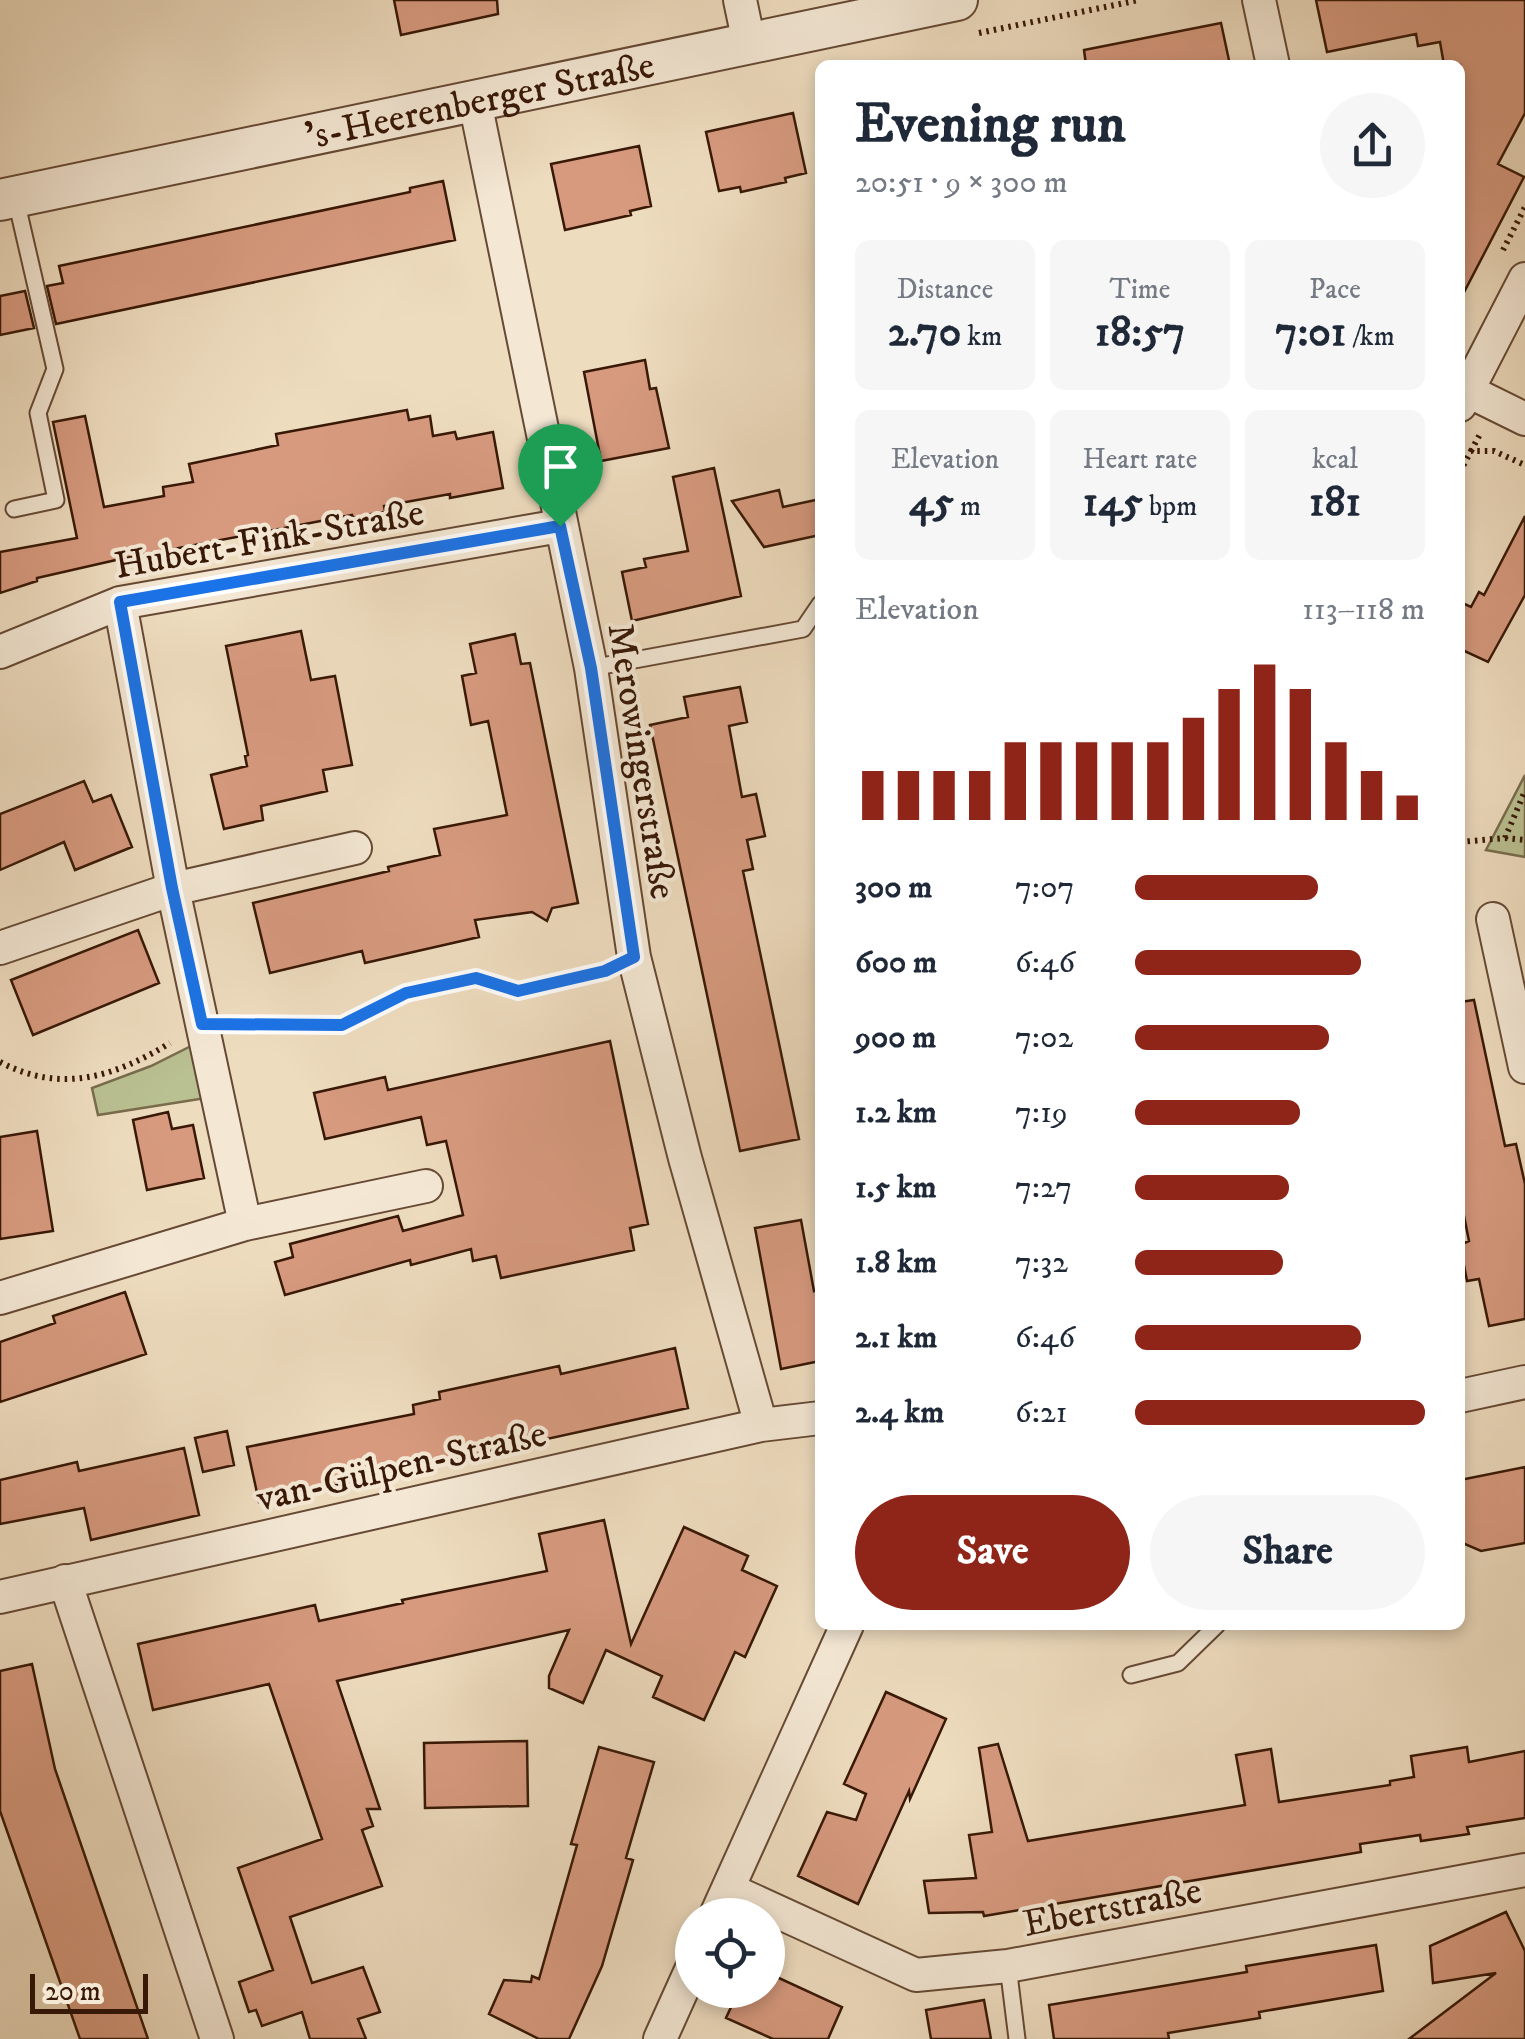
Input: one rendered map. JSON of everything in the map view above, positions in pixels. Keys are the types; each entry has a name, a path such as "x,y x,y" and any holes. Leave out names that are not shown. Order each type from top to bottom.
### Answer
{"street":[{"path":"740,0 749,43"},
{"path":"1259,0 1272,60"},
{"name":"'s-Heerenberger Straße","path":"8,198 937,2"},
{"name":"Merowingerstraße","path":"475,102 591,668 634,957 685,1158 761,1426"},
{"path":"1465,389 1525,280"},
{"path":"1465,395 1525,419"},
{"name":"Hubert-Fink-Straße","path":"0,652 120,602 560,526"},
{"path":"120,602 172,888 245,1224"},
{"path":"0,948 172,888 355,848"},
{"path":"1493,919 1525,1067"},
{"path":"0,1298 245,1224 426,1186"},
{"path":"1465,1395 1525,1382"},
{"name":"van-Gülpen-Straße","path":"0,1597 761,1426 815,1419"},
{"path":"65,1581 217,2039"},
{"path":"724,1898 845,1630"},
{"name":"Ebertstraße","path":"785,1926 916,1975 1008,1966 1525,1870"},
{"path":"660,2039 675,2006"}],"lane":[{"path":"8,198 55,370 38,413 56,500 14,509"},
{"path":"591,668 802,629 815,611"},
{"path":"1130,1674 1178,1663 1212,1630"},
{"path":"1008,1966 1018,2039"}],"path":[{"path":"1465,463 1472,450 1494,451 1525,464"},
{"path":"1505,838 1525,791"},
{"path":"1465,842 1525,840"},
{"path":"0,1062 27,1076 65,1081 135,1064 202,1024 342,1025 406,993 476,978 518,991 605,971 634,957"}],"green space":[{"path":"1525,775 1525,857 1486,850"},
{"path":"195,1044 206,1098 98,1115 92,1088"}],"building":[{"path":"394,0 497,0 498,14 401,35"},
{"path":"1316,0 1525,0 1525,113 1498,164 1524,177 1465,290 1465,60 1443,60 1440,42 1418,46 1416,34 1327,52"},
{"path":"1221,23 1229,60 1085,60 1084,50"},
{"path":"793,113 806,173 785,178 786,182 741,192 740,187 719,191 706,132"},
{"path":"639,146 651,206 630,211 631,215 565,230 551,164"},
{"path":"443,181 455,240 56,324 47,286 63,283 59,266 410,192 410,188"},
{"path":"25,291 34,328 0,335 0,296"},
{"path":"645,360 650,389 656,388 669,448 601,461 584,372"},
{"path":"407,410 409,420 430,416 433,436 455,432 457,439 493,432 503,488 384,506 385,511 353,518 352,515 116,560 37,578 0,593 0,552 77,538 53,422 85,416 104,507 164,496 163,487 193,482 189,464 278,445 276,434"},
{"path":"714,468 741,596 632,621 622,572 646,567 644,559 688,551 673,477"},
{"path":"779,490 783,507 815,500 815,536 764,547 732,501"},
{"path":"1525,516 1525,595 1488,662 1465,651 1465,604 1471,607 1479,592 1484,595"},
{"path":"301,631 311,680 335,676 352,765 323,770 327,791 261,806 263,820 224,829 211,775 247,766 248,755 226,646"},
{"path":"515,634 521,664 530,663 578,903 552,908 547,921 532,912 475,920 479,937 365,963 362,951 270,973 253,903 440,855 434,829 507,815 488,721 471,725 462,676 476,673 470,644"},
{"path":"740,687 747,722 729,726 742,797 756,794 765,836 747,840 753,869 743,871 799,1139 740,1151 650,725 688,717 684,697"},
{"path":"84,781 93,802 111,795 132,847 75,870 64,842 0,870 0,814"},
{"path":"138,930 159,983 33,1035 11,980"},
{"path":"1474,1000 1505,1146 1516,1144 1525,1184 1525,1319 1489,1326 1479,1279 1467,1281 1465,1271 1465,1243 1469,1241 1465,1221 1465,1001"},
{"path":"610,1041 648,1224 630,1228 634,1250 501,1278 496,1256 473,1261 471,1249 411,1265 410,1260 285,1295 275,1262 293,1257 290,1244 398,1216 403,1231 463,1215 446,1141 427,1145 421,1117 325,1139 314,1093 385,1077 388,1090"},
{"path":"168,1112 172,1129 193,1125 204,1178 147,1190 133,1120"},
{"path":"37,1131 53,1231 0,1239 0,1137"},
{"path":"801,1220 815,1291 815,1362 781,1369 755,1228"},
{"path":"125,1292 146,1354 0,1402 0,1342 55,1323 53,1316"},
{"path":"675,1348 688,1408 259,1502 247,1447 414,1414 413,1405 440,1399 439,1392 559,1366 561,1374"},
{"path":"227,1431 234,1465 203,1472 195,1438"},
{"path":"184,1448 199,1515 91,1540 84,1508 0,1524 0,1480 77,1462 79,1471"},
{"path":"1525,1467 1525,1543 1481,1551 1465,1544 1465,1479"},
{"path":"604,1520 631,1644 684,1527 748,1556 742,1570 777,1586 745,1657 735,1652 704,1720 653,1697 662,1676 606,1650 583,1703 549,1688 549,1676 569,1630 337,1681 380,1809 367,1809 373,1826 362,1830 382,1886 290,1917 312,1983 363,1967 380,2012 358,2019 366,2039 310,2039 302,2012 262,2026 256,2010 249,2012 239,1982 273,1970 238,1868 322,1839 269,1684 153,1710 138,1644 315,1605 319,1621 547,1571 539,1534"},
{"path":"32,1664 55,1769 148,2039 80,2039 0,1811 0,1671"},
{"path":"886,1692 946,1719 858,1904 798,1876 827,1812 856,1820 866,1794 844,1784"},
{"path":"527,1741 528,1806 425,1808 424,1743"},
{"path":"998,1744 1028,1841 1245,1805 1236,1755 1271,1749 1279,1802 1390,1785 1390,1781 1414,1777 1411,1756 1467,1747 1469,1762 1525,1751 1525,1818 1467,1827 1469,1834 1421,1841 1420,1835 1360,1844 1361,1852 984,1916 983,1912 929,1913 924,1881 976,1878 969,1835 992,1832 979,1748"},
{"path":"599,1747 654,1762 626,1858 633,1860 602,1966 569,2039 539,2039 489,2014 504,1980 531,1982 532,1976 539,1979 577,1845 571,1844"},
{"path":"1506,1912 1525,1951 1525,2039 1409,2039 1496,1973 1433,1983 1430,1946"},
{"path":"1376,1945 1383,1991 1259,2012 1260,2018 1168,2033 1169,2039 1054,2039 1049,2005 1247,1972 1246,1966"},
{"path":"785,1981 842,2007 828,2039 773,2039 726,2018 731,2008 785,2008"},
{"path":"984,2000 991,2039 931,2039 926,2010"}],"route":[{"path":"560,526 591,668 634,957 605,971 518,991 476,978 406,993 342,1025 202,1024 172,888 120,602 560,526"}]}
